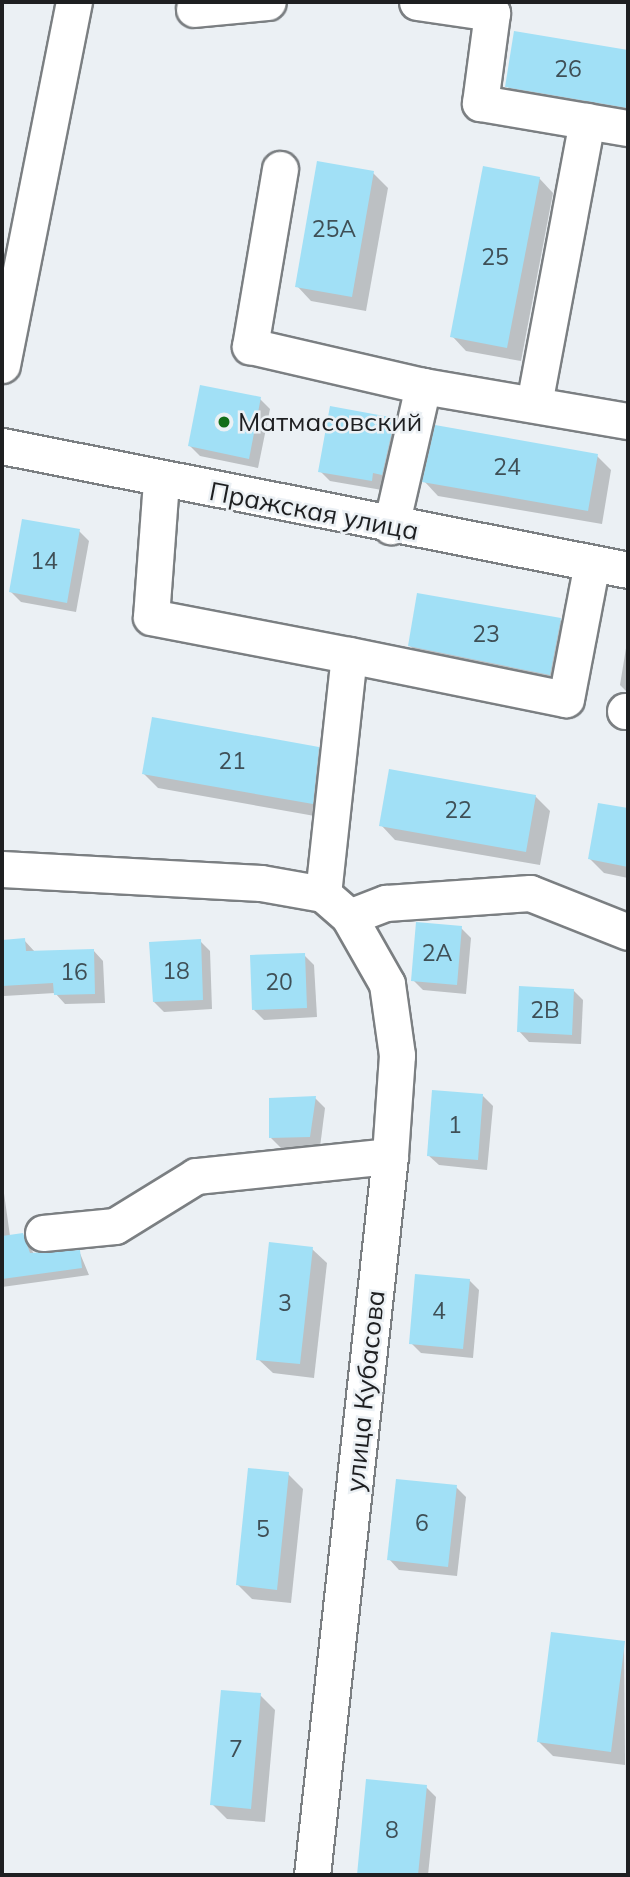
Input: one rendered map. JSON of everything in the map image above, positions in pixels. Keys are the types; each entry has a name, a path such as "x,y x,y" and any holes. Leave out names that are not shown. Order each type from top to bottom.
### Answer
{"street":[{"path":"4,344 75,2"},
{"path":"194,9 268,2"},
{"path":"417,2 492,13 480,103 628,128"},
{"path":"534,404 587,121"},
{"path":"280,169 250,346 423,386 628,421"},
{"path":"391,526 423,386"},
{"name":"Пражская улица","path":"2,446 161,481 628,570"},
{"path":"161,481 151,617 566,699 592,564"},
{"path":"2,869 261,883 323,894 349,655"},
{"path":"349,917 386,903 530,893 628,932"},
{"name":"улица Кубасова","path":"312,1875 390,1156 397,1055 387,984 349,917 323,894"},
{"path":"43,1233 115,1226 196,1176 390,1156"}],"building":[{"path":"514,31 628,50 628,108 505,87"},
{"path":"317,161 374,171 352,297 295,287"},
{"path":"483,166 540,177 507,348 450,337"},
{"name":"Матмасовский","path":"200,385 261,397 249,459 188,446"},
{"path":"330,406 395,418 382,475 373,473 372,481 318,472"},
{"path":"435,425 598,454 588,511 422,482"},
{"path":"22,519 80,529 67,603 9,592"},
{"path":"417,593 561,618 550,675 408,646"},
{"path":"152,717 319,747 313,804 142,774"},
{"path":"389,769 536,795 526,852 379,826"},
{"path":"598,803 628,808 628,867 588,859"},
{"path":"416,922 462,926 457,985 411,981"},
{"path":"25,938 26,951 94,949 95,994 54,995 53,983 2,986 2,940"},
{"path":"201,939 203,1000 153,1002 149,942"},
{"path":"305,953 307,1008 252,1010 250,955"},
{"path":"519,986 574,989 572,1035 517,1032"},
{"path":"432,1090 483,1094 478,1160 427,1156"},
{"path":"316,1096 310,1137 269,1138 269,1098"},
{"path":"23,1233 30,1253 80,1250 82,1268 2,1279 2,1236"},
{"path":"269,1242 313,1247 300,1364 256,1360"},
{"path":"415,1274 470,1279 463,1349 409,1344"},
{"path":"248,1468 289,1472 277,1590 236,1585"},
{"path":"396,1479 457,1485 448,1567 387,1560"},
{"path":"551,1632 625,1641 611,1752 537,1742"},
{"path":"221,1690 261,1693 251,1809 210,1805"},
{"path":"366,1779 427,1785 418,1875 357,1875"}],"place":[{"name":"Матмасовский","path":"224,422"}]}
